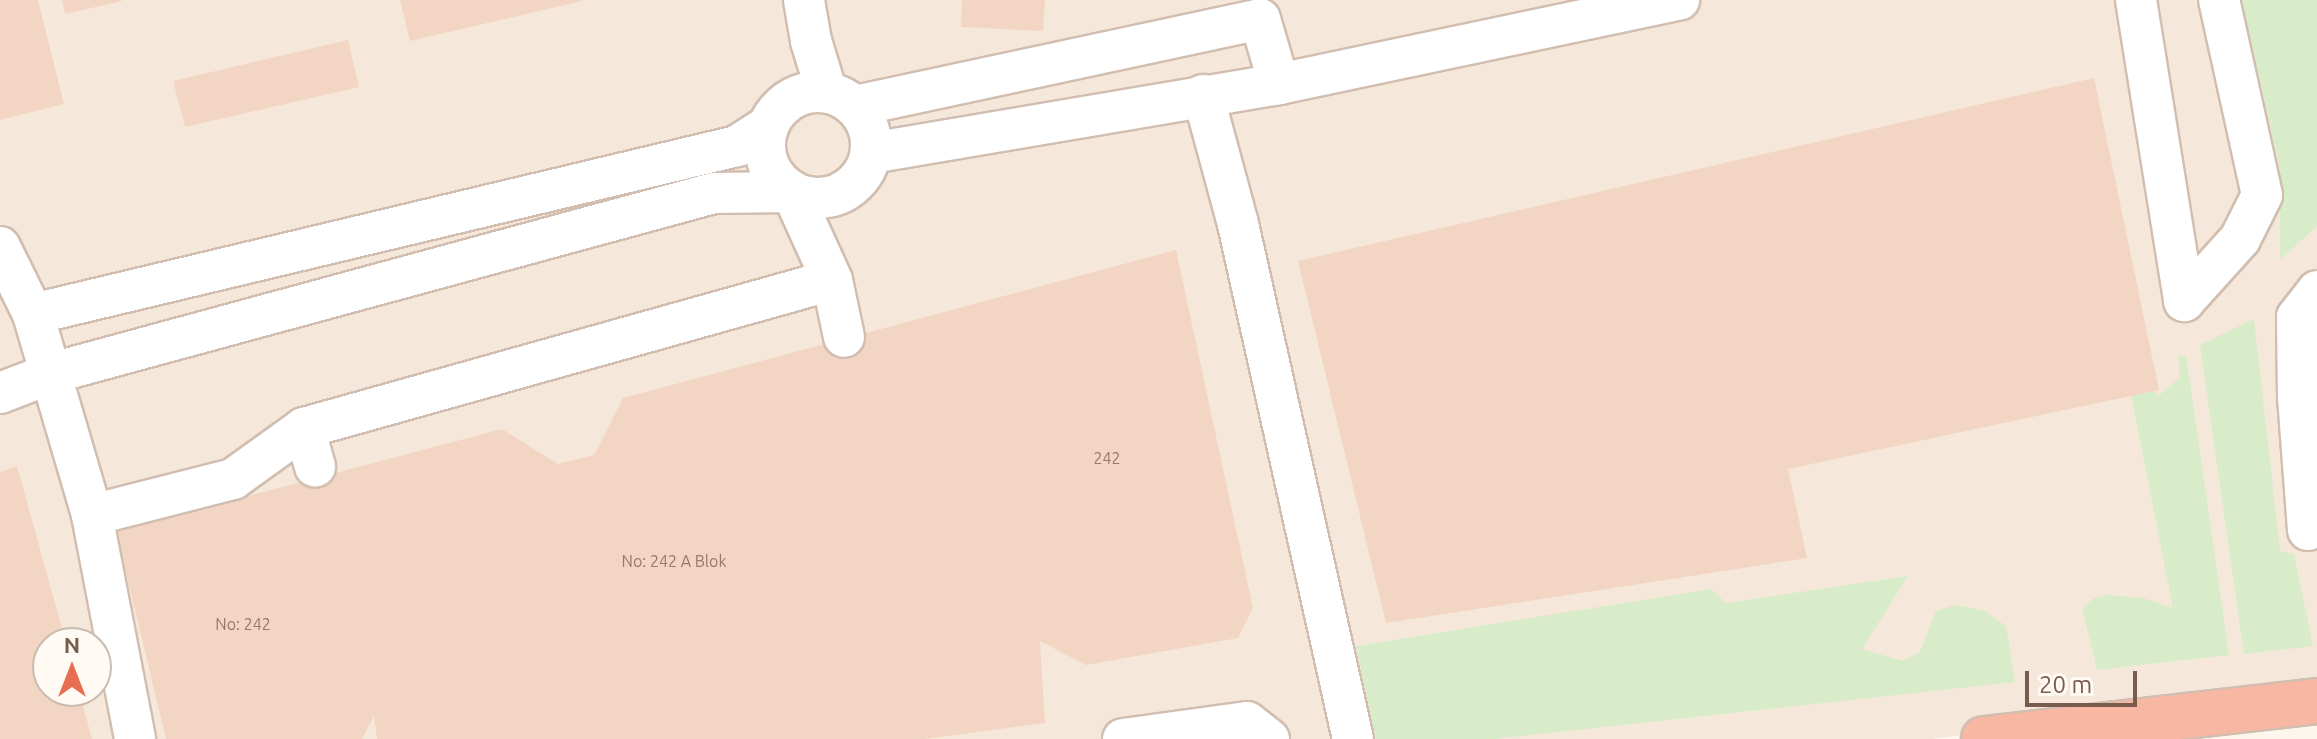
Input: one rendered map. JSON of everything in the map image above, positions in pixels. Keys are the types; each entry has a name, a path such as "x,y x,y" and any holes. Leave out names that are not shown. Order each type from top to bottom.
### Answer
{"highway":[{"path":"1984,739 2317,701"}],"street":[{"path":"0,393 52,373 714,193 792,192 826,198 842,193 861,175 871,153 871,136 841,100 811,41 804,0"},
{"path":"871,153 1279,84 1679,0"},
{"path":"2136,0 2184,301 2240,239 2262,195 2219,0"},
{"path":"33,314 737,146 800,95 841,100 1260,19 1279,84"},
{"path":"811,41 778,114 766,156 780,182 792,192 832,280 844,337"},
{"path":"1203,95 1238,224 1353,739"},
{"path":"832,280 842,193"},
{"path":"0,247 33,314 92,515 135,739"},
{"path":"92,515 233,479 304,428 832,280"},
{"path":"2308,530 2308,396 2297,317 2317,291"},
{"path":"304,428 315,466"},
{"path":"1123,739 1247,722 1269,739"}],"shaded area":[{"path":"0,0 2317,0 2317,684 1933,739 0,739"}],"green space":[{"path":"2242,0 2317,0 2317,226 2280,260 2280,169"},
{"path":"2254,319 2280,551 2294,554 2313,646 2244,654 2200,345"},
{"path":"2186,355 2229,655 2097,670 2082,608 2094,598 2107,595 2143,598 2173,608 2131,395 2151,389 2158,396 2180,378 2178,357"},
{"path":"1908,576 1862,649 1903,661 1920,652 1936,611 1955,605 1967,607 1985,611 2006,626 2015,682 1494,739 1376,739 1356,646 1711,589 1726,603"}],"building":[{"path":"0,0 38,0 64,104 0,120"},
{"path":"62,0 121,0 122,1 65,14"},
{"path":"400,0 582,0 582,1 410,41"},
{"path":"962,0 1045,0 1043,31 961,27"},
{"path":"348,40 359,87 185,127 173,81"},
{"path":"2094,78 2159,390 1788,469 1807,558 1386,623 1298,261"},
{"path":"1176,250 1253,608 1238,638 1086,665 1040,641 1045,723 925,739 377,739 374,716 362,739 166,739 116,531 502,429 558,464 594,455 623,398"},
{"path":"17,466 62,627 32,627 32,707 83,707 92,739 0,739 0,472"}]}
